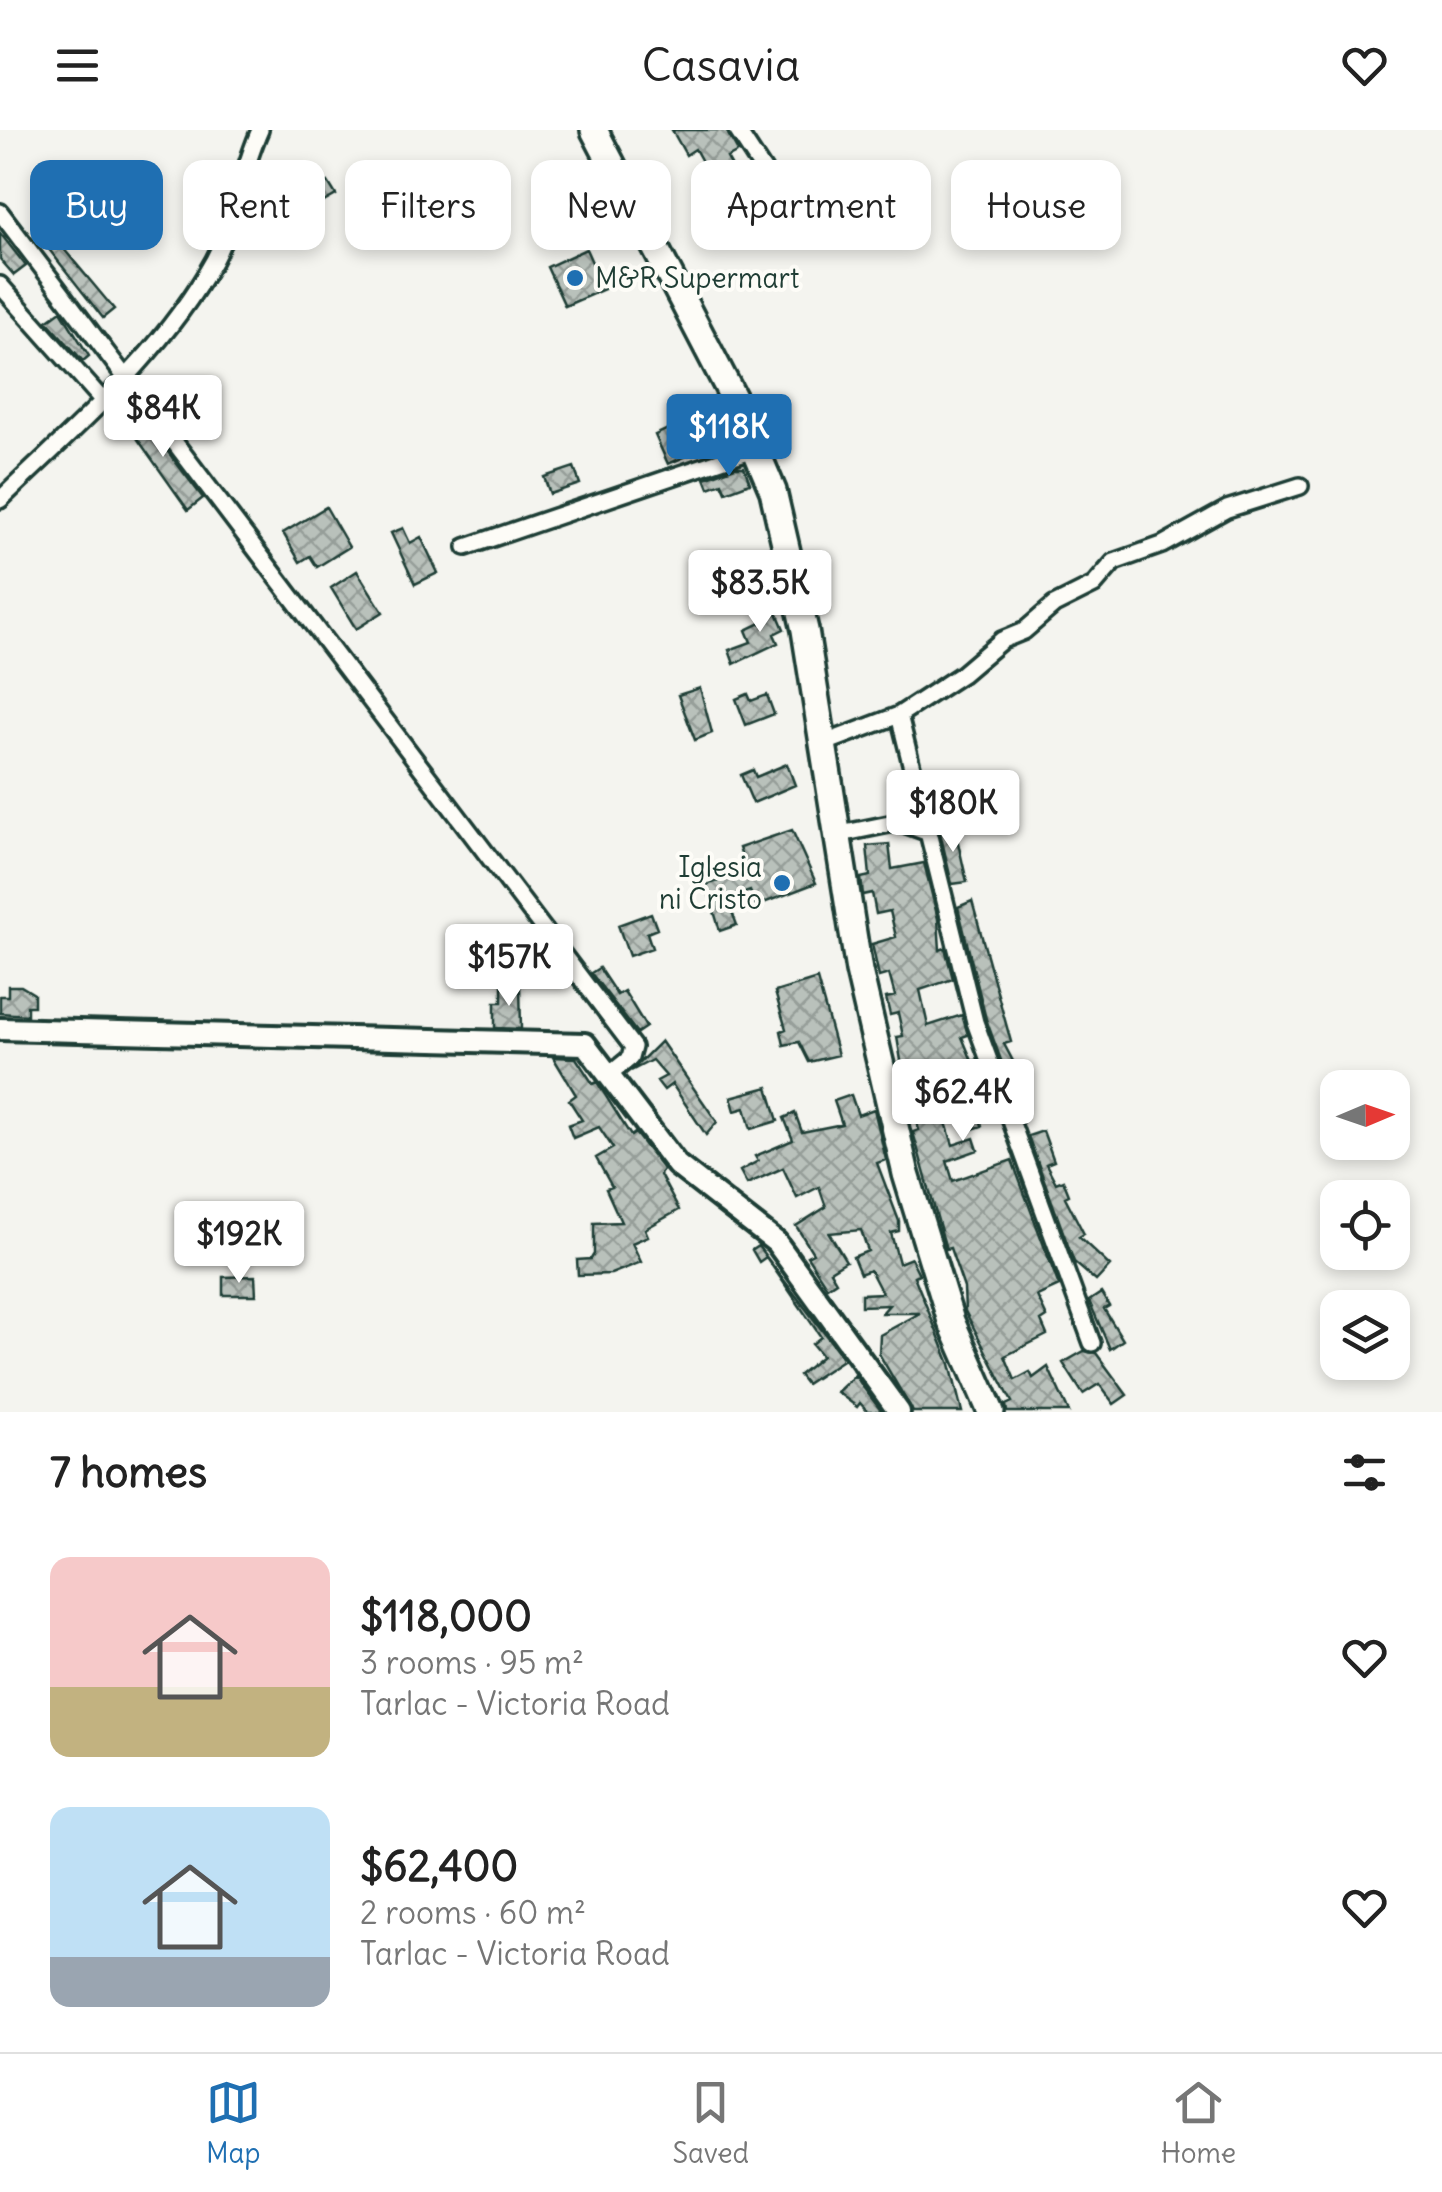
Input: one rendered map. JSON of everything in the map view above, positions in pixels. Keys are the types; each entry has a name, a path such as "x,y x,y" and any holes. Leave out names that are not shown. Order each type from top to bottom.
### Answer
{"main road":[{"path":"594,130 757,448 773,491 806,630 859,971 906,1174 950,1321 991,1412"}],"street":[{"path":"0,500 104,402 152,350 214,260 260,130"},
{"path":"737,130 757,160"},
{"path":"0,212 633,1048 630,1058 609,1075"},
{"path":"0,284 104,402"},
{"path":"466,547 757,448"},
{"path":"824,743 899,715 925,694 962,674 1002,640 1024,631 1054,605 1094,585 1114,562 1162,545 1227,508 1300,486"},
{"path":"899,715 975,1022 1092,1344"},
{"path":"840,834 899,822 926,832"},
{"path":"0,1029 588,1046 681,1170 776,1242 900,1412"}],"building":[{"path":"672,130 726,130 738,152 728,160 701,160 695,149 686,155"},
{"path":"328,182 336,195 325,201"},
{"path":"0,233 26,266 14,275 0,259"},
{"path":"50,250 65,250 114,309 103,318"},
{"name":"M&R Supermart","path":"586,250 604,289 565,306 547,267"},
{"path":"61,311 89,356 83,361 47,321"},
{"path":"128,400 146,435 152,431 203,498 188,510 127,424 121,404"},
{"path":"683,422 696,452 668,464 655,435"},
{"path":"574,467 580,484 550,494 544,477"},
{"path":"744,467 750,483 726,492 722,483 709,488 705,478"},
{"path":"326,507 349,547 317,567 310,556 300,562 283,533"},
{"path":"403,528 410,543 421,537 438,573 415,584 391,533"},
{"path":"357,571 383,612 356,629 331,588"},
{"path":"772,601 784,629 774,634 778,643 734,664 729,650 751,642 746,630 765,621 759,606"},
{"path":"700,688 712,733 695,740 678,695"},
{"path":"748,694 751,701 767,695 774,714 746,725 736,699"},
{"path":"787,764 795,785 753,803 741,775 753,770 756,777"},
{"path":"954,825 967,882 952,884 939,828"},
{"path":"792,830 816,883 756,906 750,891 727,899 737,925 720,931 706,885 747,872 739,848"},
{"path":"889,844 892,869 924,863 938,919 940,950 945,948 953,979 920,990 928,1026 962,1015 968,1035 962,1037 972,1061 977,1060 992,1102 978,1109 982,1126 970,1130 963,1112 945,1119 953,1145 974,1138 978,1150 947,1161 953,1181 1012,1160 1059,1286 1037,1296 1047,1317 1041,1321 1047,1335 1005,1356 1015,1380 1030,1372 1033,1378 1048,1367 1069,1412 1007,1412 1006,1405 1012,1402 965,1311 964,1288 950,1248 946,1249 913,1132 919,1130 914,1113 957,1100 948,1081 934,1085 931,1073 904,1078 897,1037 903,1036 898,1013 890,1015 886,998 895,996 889,974 879,977 872,944 896,937 890,911 876,914 872,893 863,895 861,878 870,876 867,846"},
{"path":"972,901 1011,1042 1004,1044 1026,1086 1019,1089 1026,1106 1019,1110 986,1019 958,907"},
{"path":"651,913 657,929 647,933 652,948 629,956 618,925"},
{"path":"599,968 617,995 624,991 646,1027 637,1033 591,973"},
{"path":"817,979 838,1055 809,1062 799,1042 784,1045 781,1031 786,1029 775,992"},
{"path":"502,985 520,985 521,1029 495,1028 495,1002 502,1002"},
{"path":"8,986 21,986 34,994 34,1006 27,1006 27,1015 0,1013 0,996 8,996"},
{"path":"661,1041 717,1122 706,1135 672,1084 664,1090 657,1081 666,1076 652,1060 631,1071"},
{"path":"553,1057 576,1058 593,1084 597,1082 631,1136 635,1133 663,1169 660,1175 679,1210 645,1229 648,1236 632,1243 641,1262 611,1274 578,1275 577,1260 591,1259 594,1254 594,1223 621,1222 606,1189 612,1187 596,1158 613,1148 599,1127 573,1138 568,1125 582,1120 569,1100 576,1095"},
{"path":"768,1087 778,1121 751,1129 745,1108 735,1111 731,1097"},
{"path":"851,1095 858,1115 874,1109 886,1160 877,1163 899,1221 899,1231 891,1233 899,1263 911,1258 919,1274 914,1276 950,1364 962,1412 913,1412 879,1354 880,1335 920,1313 882,1313 889,1305 861,1306 861,1294 882,1293 870,1270 860,1274 853,1257 868,1251 861,1230 829,1233 846,1261 830,1271 836,1281 827,1287 807,1256 813,1253 796,1226 826,1207 819,1187 797,1198 783,1168 747,1184 740,1171 758,1161 755,1156 793,1140 784,1118 795,1113 802,1132 842,1124 834,1101"},
{"path":"1043,1131 1054,1161 1046,1164 1056,1183 1063,1180 1069,1195 1065,1197 1084,1234 1079,1237 1110,1266 1096,1281 1074,1262 1028,1136"},
{"path":"758,1246 844,1359 806,1384 799,1375 822,1356 812,1344 821,1337 766,1257 759,1262 752,1250"},
{"path":"255,1276 256,1295 223,1295 223,1277"},
{"path":"1101,1293 1109,1306 1104,1309 1123,1340 1110,1349 1089,1301"},
{"path":"1084,1351 1096,1353 1127,1395 1114,1404 1099,1384 1083,1394 1063,1363"},
{"path":"855,1375 882,1412 868,1412 860,1403 857,1407 837,1392"}],"place":[{"name":"M&R Supermart","path":"575,278"},
{"name":"Iglesia ni Cristo","path":"782,883"}]}
